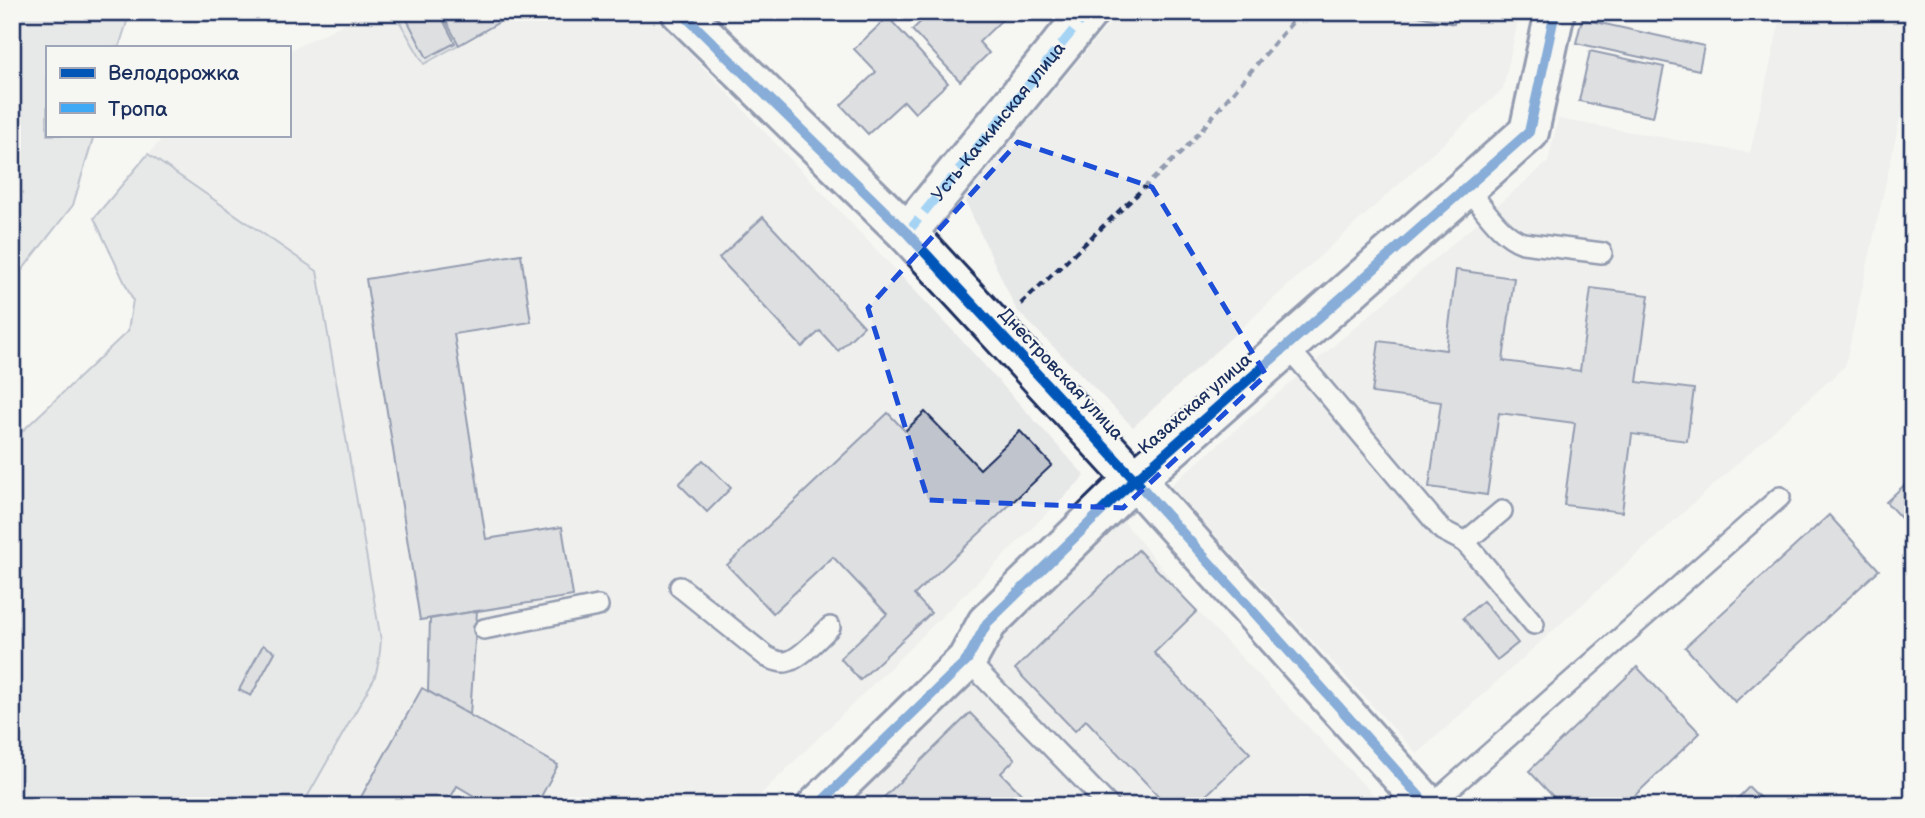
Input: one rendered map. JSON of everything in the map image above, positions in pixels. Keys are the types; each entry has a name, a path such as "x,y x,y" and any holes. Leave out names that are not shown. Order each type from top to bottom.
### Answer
{"street":[{"name":"Днестровская улица","path":"681,12 908,233 1429,806"},
{"name":"Усть-Качкинская улица","path":"908,233 1088,12"},
{"name":"Казахская улица","path":"825,803 967,660 987,623 1135,480 1529,132 1555,12"}],"lane":[{"path":"1466,187 1513,239 1523,243 1602,253"},
{"path":"1287,346 1442,530 1465,542 1534,624"},
{"path":"1429,806 1780,497"},
{"path":"1465,542 1502,511"},
{"path":"680,587 767,657 776,661 787,663 830,627"},
{"path":"484,629 598,606"},
{"path":"967,660 1109,806"}],"path":[{"path":"1016,309 1186,148 1299,14"}],"highlighted area":[{"path":"1018,142 1152,187 1266,375 1123,508 928,500 868,308"}],"shaded area":[{"path":"12,12 130,12 119,46 46,46 46,136 94,136 73,205 12,283"},
{"path":"367,12 394,12 425,64 517,12 651,12 954,332 1085,476 749,806 12,806 12,441 127,331 133,300 94,218 164,136 290,136 290,50"},
{"path":"394,12 517,12 424,64"},
{"path":"1119,12 1520,12 1503,89 1133,427 1016,309 964,198"},
{"path":"1782,12 1913,12 1913,60 1845,366 1417,754 1170,486 1548,162 1558,119 1750,153"},
{"path":"148,154 317,271 381,640 374,679 302,806 12,806 12,441 128,331 133,300 94,218"},
{"path":"1102,495 1197,611 1384,806 799,806"}],"building":[{"path":"403,12 439,12 455,43 427,58"},
{"path":"441,12 517,12 459,45"},
{"path":"931,12 952,12 954,15 957,12 1009,13 979,42 989,53 960,81 912,30"},
{"path":"1401,12 1457,12 1454,24"},
{"path":"888,17 948,83 915,113 904,101 868,134 841,105 876,72 854,49"},
{"path":"1582,19 1704,46 1699,70 1576,43"},
{"path":"1590,51 1664,67 1653,117 1579,101"},
{"path":"763,217 864,326 838,351 820,331 802,347 719,258"},
{"path":"521,254 531,322 454,334 486,539 562,527 573,596 420,620 366,279"},
{"path":"1456,270 1514,278 1503,361 1580,371 1591,288 1649,295 1637,382 1694,389 1687,441 1632,434 1622,512 1564,505 1575,423 1499,413 1487,495 1429,487 1441,402 1372,393 1379,341 1446,350"},
{"path":"925,412 980,469 1020,431 1052,465 914,595 931,613 860,680 840,658 887,614 833,557 773,613 727,565 888,413 905,431"},
{"path":"703,460 731,488 707,512 679,484"},
{"path":"1913,477 1913,531 1886,502"},
{"path":"1829,515 1879,570 1735,702 1685,647"},
{"path":"1138,550 1197,611 1154,653 1250,753 1195,806 1168,806 1086,720 1075,731 1015,669"},
{"path":"1483,601 1518,643 1497,660 1463,618"},
{"path":"477,611 470,715 428,691 430,619"},
{"path":"263,645 275,652 251,696 239,690"},
{"path":"1637,667 1700,733 1624,806 1562,806 1529,771"},
{"path":"422,688 558,765 536,806 491,806 457,786 446,806 356,806"},
{"path":"970,713 1015,759 1001,773 1033,806 875,806"},
{"path":"1749,787 1768,806 1730,806"},
{"path":"1861,796 1870,806 1850,806"}],"marked path":[{"path":"907,233 1088,12"}],"cycle path":[{"path":"681,12 907,233 1135,480 1428,806"},
{"path":"817,806 967,660 987,623 1118,495 1529,132 1555,12"}]}
